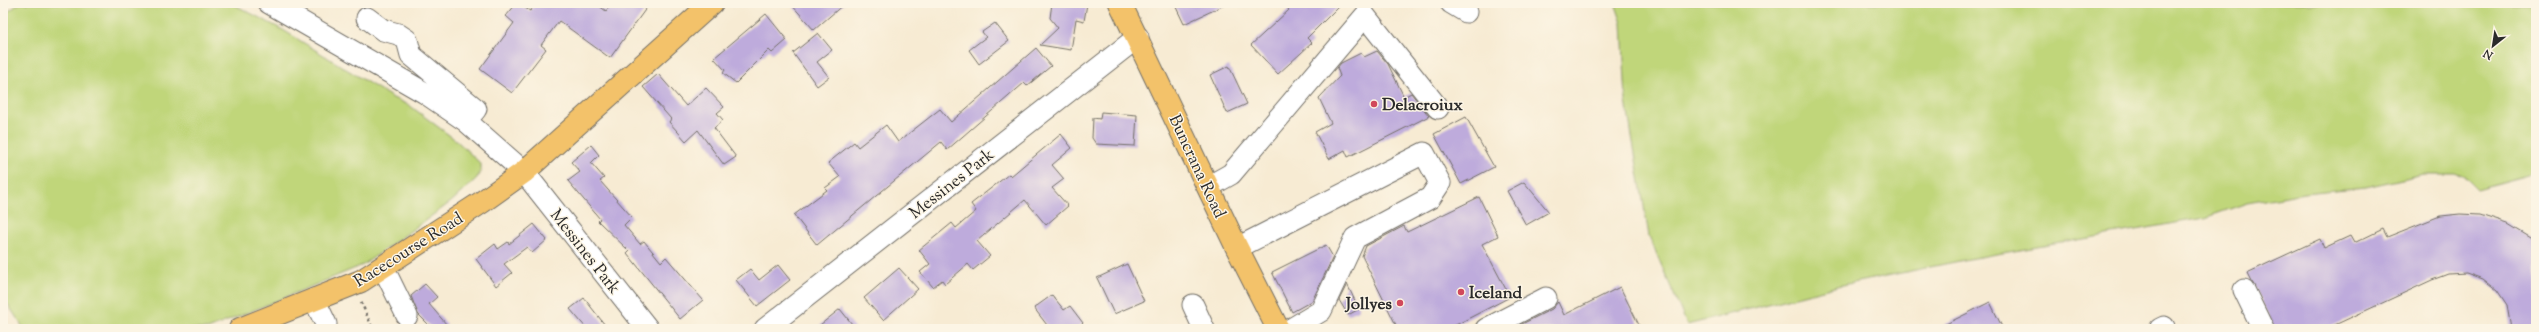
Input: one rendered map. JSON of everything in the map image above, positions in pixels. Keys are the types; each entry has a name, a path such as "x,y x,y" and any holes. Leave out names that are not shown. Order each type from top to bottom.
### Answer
{"main road":[{"name":"Racecourse Road","path":"240,329 361,281 524,172 712,3"},
{"name":"Buncrana Road","path":"1120,3 1138,37 1237,248 1278,329"}],"street":[{"path":"283,6 425,93 466,121 524,172"},
{"path":"1208,187 1231,174 1365,16 1438,108"},
{"path":"367,18 383,30 398,34 407,40 411,55 476,109 466,121"},
{"name":"Messines Park","path":"766,329 1138,37"},
{"path":"1237,248 1424,153 1440,183 1430,198 1355,238 1321,312 1291,329"},
{"name":"Messines Park","path":"524,172 648,329"},
{"path":"383,266 407,316"},
{"path":"2244,290 2263,329"},
{"path":"1486,329 1546,298"},
{"path":"314,300 326,324"},
{"path":"1193,305 1204,329"}],"path":[{"path":"359,296 373,329"}],"green space":[{"path":"20,3 231,3 283,30 393,98 409,105 457,141 481,164 481,170 477,178 451,202 363,265 208,329 24,329 3,297 3,15"},
{"path":"1615,3 2536,3 2536,173 2477,189 2467,179 2455,174 2424,174 2366,187 2304,193 2247,203 2204,218 1974,258 1838,286 1687,325 1649,236 1626,101 1622,23"}],"building":[{"path":"517,3 530,11 536,3 595,3 606,11 612,3 650,3 610,58 559,21 541,45 546,49 512,93 480,69 514,23 506,16"},
{"path":"790,3 845,3 814,30"},
{"path":"1052,3 1087,4 1084,21 1076,19 1071,50 1040,45 1058,28 1050,18"},
{"path":"1174,3 1229,3 1184,24"},
{"path":"1283,3 1342,3 1307,38 1312,43 1278,74 1251,45 1289,10"},
{"path":"766,14 787,40 772,53 769,50 736,83 723,73 725,70 714,58"},
{"path":"995,23 1009,41 979,64 969,50 986,37 982,32"},
{"path":"818,33 832,50 817,62 829,77 817,86 793,53"},
{"path":"1036,48 1051,66 1027,86 1024,83 947,150 941,142 817,245 794,215 827,190 825,188 840,177 828,163 854,142 858,147 886,125 898,142 940,109 951,122"},
{"name":"Delacroiux","path":"1377,51 1388,64 1404,97 1411,93 1429,116 1348,157 1345,150 1329,159 1315,132 1331,123 1319,98 1340,76 1337,68 1341,63 1361,53 1364,57"},
{"path":"1229,66 1247,104 1227,113 1210,75"},
{"path":"658,74 686,106 706,88 724,107 717,113 723,120 714,128 736,157 724,165 698,130 686,141 669,122 671,119 643,87"},
{"path":"1101,112 1137,115 1135,146 1096,144 1092,138 1093,118 1100,119"},
{"path":"1466,117 1494,167 1461,184 1434,134"},
{"path":"1061,134 1072,148 1052,165 1064,179 1052,188 1068,206 1046,225 1025,200 977,241 990,256 973,270 968,264 945,284 942,280 933,287 920,272 930,264 919,250 952,223 956,228 976,211 971,204 1009,174 1011,176"},
{"path":"591,145 599,155 591,163 604,178 600,181 632,217 624,225 640,244 644,241 661,262 666,257 703,300 680,319 627,253 629,251 598,221 600,219 568,181 580,172 571,162"},
{"path":"1524,182 1549,212 1526,225 1507,191"},
{"path":"1479,197 1498,236 1482,244 1510,297 1448,329 1398,329 1362,256 1366,246 1404,226 1407,232"},
{"path":"2460,214 2480,215 2508,224 2536,241 2536,329 2511,329 2507,305 2497,290 2483,279 2466,273 2448,274 2432,280 2326,329 2275,329 2247,273 2320,239 2324,248 2350,236 2354,243 2383,229 2387,237 2440,216"},
{"path":"534,224 547,240 532,253 527,247 504,264 512,273 496,286 476,259 495,244 498,249 508,242 509,244"},
{"path":"1326,245 1333,257 1312,301 1292,312 1272,272"},
{"path":"1127,264 1144,301 1114,314 1097,278"},
{"path":"778,265 790,280 757,306 736,280 750,269 759,280"},
{"path":"899,268 918,289 883,320 864,298"},
{"path":"425,284 437,297 429,304 447,325 442,329 433,329 418,314 411,296"},
{"path":"1347,284 1359,309 1348,315 1339,300"},
{"path":"1620,287 1641,329 1512,329 1552,309 1558,302 1564,315"},
{"path":"1052,295 1064,310 1070,306 1083,323 1076,329 1050,329 1034,308"},
{"path":"584,298 608,329 587,329 570,309"},
{"path":"1990,302 2003,329 1936,329"},
{"path":"840,309 856,329 815,329"}],"place":[{"name":"Delacroiux","path":"1374,104"},
{"name":"Iceland","path":"1461,292"},
{"name":"Jollyes","path":"1400,303"}]}
